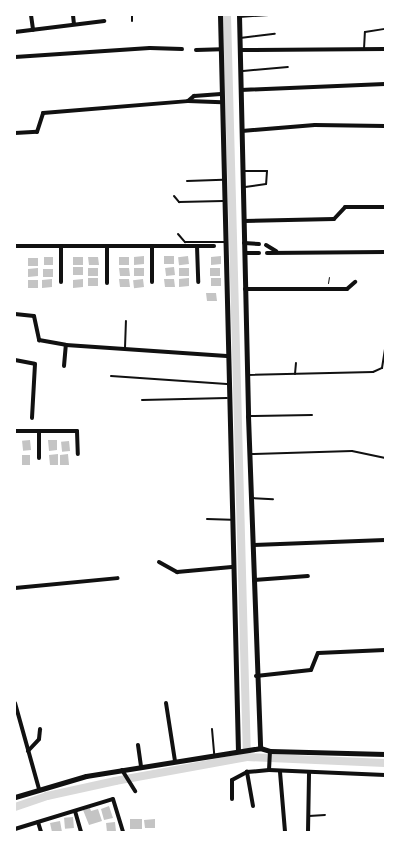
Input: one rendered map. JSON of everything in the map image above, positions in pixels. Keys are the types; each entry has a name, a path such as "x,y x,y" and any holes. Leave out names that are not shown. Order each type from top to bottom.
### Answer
{"street":[{"path":"31,15 33,30"},
{"path":"73,15 74,24"},
{"path":"220,15 232,566 239,751"},
{"path":"240,16 248,416 258,748"},
{"path":"15,32 104,21"},
{"path":"15,57 150,48 182,49"},
{"path":"196,50 221,49"},
{"path":"240,50 385,49"},
{"path":"241,90 385,84"},
{"path":"188,100 194,96 221,94"},
{"path":"15,133 37,132 43,113 188,100 222,102"},
{"path":"242,131 315,125 385,126"},
{"path":"244,221 334,218 346,207 385,207"},
{"path":"244,243 259,244"},
{"path":"266,244 278,252"},
{"path":"15,246 214,246"},
{"path":"61,246 61,282"},
{"path":"107,246 107,282"},
{"path":"152,246 152,282"},
{"path":"197,246 198,282"},
{"path":"266,252 385,252"},
{"path":"244,253 259,253"},
{"path":"245,289 347,289 356,282"},
{"path":"15,314 34,316 39,340 66,345 227,356"},
{"path":"64,366 66,345"},
{"path":"15,360 35,364 32,418"},
{"path":"15,431 77,431 78,454"},
{"path":"39,431 39,458"},
{"path":"253,545 385,540"},
{"path":"159,562 177,572 232,566"},
{"path":"254,580 308,576"},
{"path":"15,588 118,578"},
{"path":"256,676 311,670 318,653 385,650"},
{"path":"166,703 175,761"},
{"path":"15,704 39,789"},
{"path":"28,751 39,739 40,728"},
{"path":"138,745 141,767"},
{"path":"15,797 39,789 141,767 258,748 270,753 385,754"},
{"path":"269,769 270,753"},
{"path":"232,799 232,780 247,772 269,769 280,772 385,775"},
{"path":"123,771 136,791"},
{"path":"247,772 253,806"},
{"path":"280,772 285,832"},
{"path":"308,832 309,772"},
{"path":"15,829 113,799 123,832"},
{"path":"75,811 80,832"},
{"path":"38,822 41,832"}],"lane":[{"path":"132,15 132,21"},
{"path":"240,16 269,15"},
{"path":"364,49 365,32 385,29"},
{"path":"240,38 275,34"},
{"path":"240,71 288,67"},
{"path":"243,170 265,169 268,183 243,187"},
{"path":"187,181 223,180"},
{"path":"174,196 179,202 224,202"},
{"path":"178,234 185,242 224,242"},
{"path":"125,348 126,321"},
{"path":"247,375 373,372 382,368 385,349"},
{"path":"296,363 296,374"},
{"path":"111,376 228,384"},
{"path":"142,400 228,398"},
{"path":"248,416 312,415"},
{"path":"249,454 352,451 385,458"},
{"path":"251,498 273,499"},
{"path":"206,519 231,520"},
{"path":"212,729 214,755"},
{"path":"309,816 325,815"}],"path":[{"path":"327,289 329,277"}],"building":[{"path":"144,256 144,264 134,265 134,257"},
{"path":"164,256 174,256 174,264 164,264"},
{"path":"188,256 189,264 179,265 178,257"},
{"path":"221,256 221,264 211,265 211,257"},
{"path":"44,257 53,257 53,265 44,265"},
{"path":"73,257 83,257 83,265 73,265"},
{"path":"88,257 98,257 99,265 89,265"},
{"path":"119,257 129,257 129,265 119,265"},
{"path":"28,258 38,258 38,266 28,266"},
{"path":"73,267 83,267 83,275 73,275"},
{"path":"174,267 175,275 166,276 165,268"},
{"path":"38,268 38,276 28,277 28,269"},
{"path":"88,268 98,268 98,276 88,276"},
{"path":"119,268 129,268 130,276 120,276"},
{"path":"134,268 144,268 144,276 134,276"},
{"path":"179,268 189,268 189,276 179,276"},
{"path":"210,268 220,268 220,276 210,276"},
{"path":"43,269 53,269 53,277 43,277"},
{"path":"88,278 98,278 98,286 88,286"},
{"path":"189,278 189,286 179,287 179,279"},
{"path":"211,278 221,278 221,286 211,286"},
{"path":"52,279 52,287 42,288 42,280"},
{"path":"83,279 83,287 73,288 73,280"},
{"path":"119,279 129,279 130,287 120,287"},
{"path":"143,279 144,287 134,288 133,280"},
{"path":"164,279 174,279 175,287 165,287"},
{"path":"28,280 38,280 38,288 28,288"},
{"path":"206,293 216,293 217,301 207,301"},
{"path":"30,440 31,450 23,451 22,441"},
{"path":"48,440 57,440 57,450 49,451"},
{"path":"69,441 70,451 62,452 61,442"},
{"path":"58,454 58,465 50,465 49,455"},
{"path":"68,454 69,465 60,465 60,455"},
{"path":"22,455 30,455 30,465 22,465"},
{"path":"109,806 113,818 104,820 101,809"},
{"path":"90,808 91,811 98,809 102,821 89,825 83,810"},
{"path":"73,817 74,828 65,829 64,818"},
{"path":"130,819 142,819 142,829 130,829"},
{"path":"155,819 155,828 145,828 144,820"},
{"path":"60,821 62,832 52,832 50,823"},
{"path":"115,822 116,832 107,832 106,823"}],"waterway":[{"path":"227,15 247,757"},
{"path":"15,807 47,796 115,781 247,757 385,763"}]}
